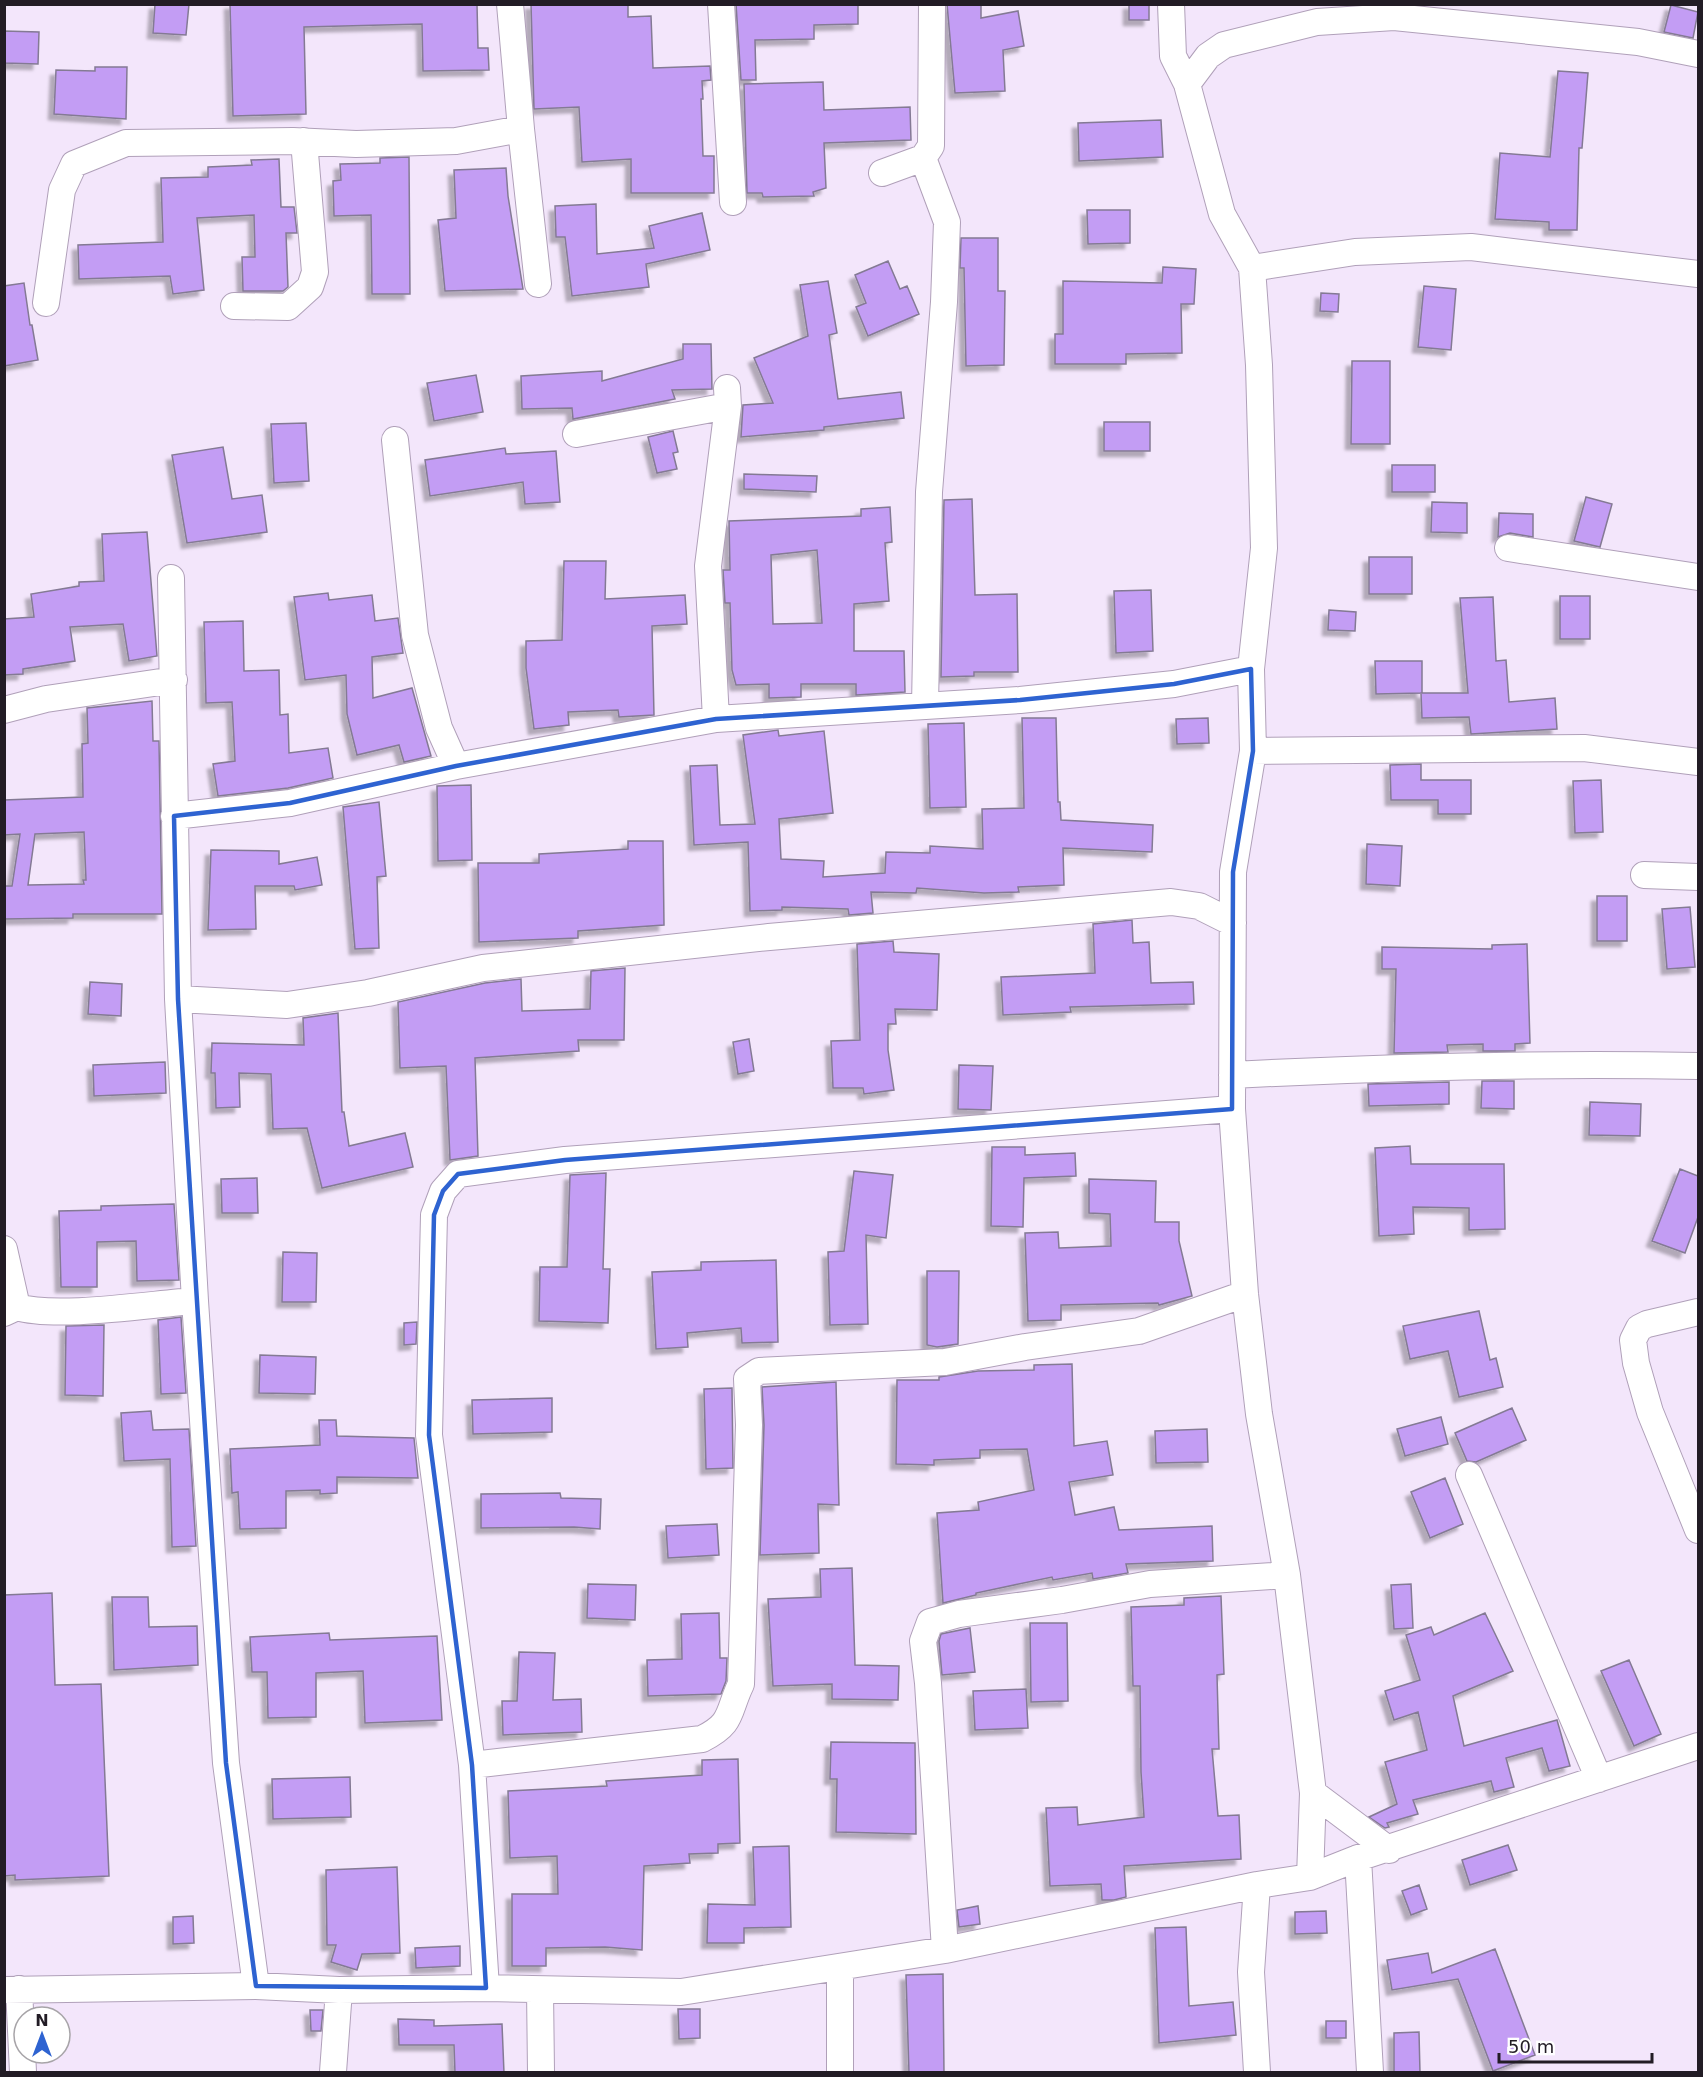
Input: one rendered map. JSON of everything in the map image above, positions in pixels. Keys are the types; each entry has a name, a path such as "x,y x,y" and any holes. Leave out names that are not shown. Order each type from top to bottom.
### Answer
{"street":[{"path":"510,4 538,284"},
{"path":"721,4 733,202"},
{"path":"882,173 923,158 931,146 932,4"},
{"path":"1170,4 1173,56 1187,84 1222,214 1252,268 1259,365 1264,548 1251,669 1253,752 1233,872 1232,1109 1245,1294 1259,1414 1287,1575 1313,1793 1310,1877"},
{"path":"1187,84 1208,56 1224,45 1317,22 1350,20 1406,18 1638,42 1698,54"},
{"path":"46,303 62,190 74,164 126,143 304,141 356,144 456,141 521,129"},
{"path":"234,306 288,307 310,287 315,272 304,141"},
{"path":"923,158 946,222 944,302 929,492 925,706"},
{"path":"1252,268 1355,252 1471,247 1698,274"},
{"path":"576,434 728,397 708,566 716,719"},
{"path":"395,441 415,635 440,728 456,766"},
{"path":"1508,548 1698,576"},
{"path":"171,578 178,999 195,1301 226,1763 256,1986"},
{"path":"174,816 290,803 456,766 716,719 1020,700 1174,684 1251,669"},
{"path":"4,710 46,699 174,680"},
{"path":"1253,752 1584,748 1698,762"},
{"path":"1644,875 1698,877"},
{"path":"178,999 287,1005 368,993 483,968 769,937 1171,902 1199,906 1233,923"},
{"path":"1232,1075 1373,1068 1594,1064 1698,1066"},
{"path":"486,1988 472,1765 429,1435 434,1215 443,1191 458,1174 565,1160 1232,1109"},
{"path":"4,1249 11,1310 65,1311 195,1301"},
{"path":"472,1765 702,1739 720,1730 729,1718 732,1702 741,1684 749,1425 747,1379 753,1374 759,1371 945,1362 1025,1347 1139,1331 1245,1294"},
{"path":"1698,1312 1647,1324 1639,1328 1633,1340 1636,1363 1650,1412 1698,1530"},
{"path":"1469,1475 1599,1779"},
{"path":"945,1950 928,1683 922,1641 930,1622 959,1614 1062,1600 1150,1584 1287,1575"},
{"path":"23,2073 12,1990 256,1986 339,1990 486,1988 681,1992 945,1950 1257,1885 1310,1877 1358,1858 1389,1850 1698,1746"},
{"path":"1313,1793 1389,1850"},
{"path":"1358,1858 1370,2073"},
{"path":"1257,1885 1251,1972 1257,2073"},
{"path":"840,1968 840,2073"},
{"path":"333,2073 339,1990"},
{"path":"540,1990 541,2073"}],"highlighted area":[{"path":"1251,669 1253,751 1233,872 1232,1109 565,1160 458,1174 443,1191 434,1215 429,1435 472,1765 486,1988 256,1986 226,1763 178,999 174,816 290,803 456,766 716,719 1020,700 1174,684"}],"building":[{"path":"155,4 189,4 186,35 153,33"},
{"path":"230,4 477,4 478,48 488,48 489,70 423,71 422,24 304,27 306,114 233,116"},
{"path":"531,4 628,4 628,17 651,16 653,68 710,66 711,80 702,81 703,99 701,99 703,156 714,156 714,193 631,193 631,159 582,162 579,107 534,109"},
{"path":"736,4 858,4 858,24 814,25 814,39 755,40 756,80 741,80"},
{"path":"947,4 981,4 981,18 1018,11 1024,46 1003,50 1005,91 955,93"},
{"path":"1129,4 1149,4 1149,20 1129,20"},
{"path":"1671,5 1698,12 1693,38 1664,32"},
{"path":"4,31 39,32 38,64 4,63"},
{"path":"95,67 127,67 126,119 54,114 56,70 95,71"},
{"path":"1558,71 1588,73 1582,148 1579,148 1577,230 1549,230 1549,222 1495,219 1500,153 1550,157"},
{"path":"823,82 824,110 910,107 911,140 824,143 826,188 813,192 814,196 763,197 762,193 747,193 744,84"},
{"path":"1161,120 1163,157 1079,161 1078,123"},
{"path":"409,157 410,294 372,294 371,215 334,216 333,181 341,180 340,164 380,163 380,158"},
{"path":"279,159 281,207 294,207 297,233 286,233 288,287 283,291 243,291 242,257 255,257 254,215 197,218 204,290 173,294 170,276 79,279 78,245 163,242 161,178 208,177 208,167 252,165 251,160"},
{"path":"506,168 508,196 523,289 445,291 438,220 456,218 454,170"},
{"path":"596,204 597,254 654,248 649,226 702,213 710,250 646,264 649,287 572,296 565,237 556,237 555,206"},
{"path":"1087,210 1130,210 1130,243 1088,244"},
{"path":"961,238 998,238 998,291 1005,291 1004,365 966,366 964,268 960,268"},
{"path":"888,261 900,289 907,286 919,314 868,336 856,307 866,303 855,275"},
{"path":"1163,267 1196,269 1194,304 1181,304 1182,353 1126,354 1126,364 1055,364 1055,334 1063,334 1063,281 1162,283"},
{"path":"828,281 837,333 829,335 838,399 901,392 904,418 824,427 824,430 741,437 743,405 773,403 754,358 808,336 800,285"},
{"path":"24,283 38,360 4,366 4,286"},
{"path":"1424,286 1456,289 1451,350 1418,347"},
{"path":"1321,293 1339,294 1338,312 1320,311"},
{"path":"683,344 711,344 712,389 672,390 675,399 573,419 572,408 522,409 521,376 602,371 602,381 683,359"},
{"path":"1352,361 1390,361 1390,444 1351,444"},
{"path":"476,375 483,412 434,421 427,383"},
{"path":"1104,422 1150,422 1150,451 1104,451"},
{"path":"306,423 309,481 274,483 271,424"},
{"path":"673,431 678,452 673,453 677,469 657,473 648,437"},
{"path":"223,447 232,499 262,495 267,532 187,543 172,455"},
{"path":"505,448 506,454 556,451 560,502 525,504 523,482 430,496 425,460"},
{"path":"1392,465 1435,465 1435,492 1392,492"},
{"path":"744,474 817,476 816,492 744,489"},
{"path":"1586,497 1612,504 1600,547 1574,541"},
{"path":"972,499 975,595 1017,594 1018,672 974,672 974,676 941,677 944,500"},
{"path":"1432,502 1467,503 1467,533 1431,532"},
{"path":"890,507 892,542 885,543 889,601 854,604 854,651 904,651 905,692 856,695 856,684 801,684 801,697 769,698 769,684 736,685 732,670 730,603 725,603 723,570 730,570 729,521 861,516 861,509","holes":["817,550 822,623 773,624 771,555"]},
{"path":"1499,513 1533,514 1533,537 1510,533 1498,537"},
{"path":"147,532 157,656 129,661 123,624 70,627 75,661 23,669 23,674 4,675 4,619 34,617 31,594 79,586 79,582 104,581 102,534"},
{"path":"1369,557 1412,557 1412,594 1369,594"},
{"path":"564,561 606,561 605,599 685,595 687,624 652,626 654,715 619,717 618,710 568,712 569,725 534,729 526,668 526,641 562,640"},
{"path":"1151,590 1153,651 1116,653 1114,591"},
{"path":"328,593 329,600 372,595 375,621 398,618 403,653 372,657 373,698 412,688 431,756 404,762 399,745 357,755 347,714 346,675 305,680 294,597"},
{"path":"1560,596 1590,596 1590,639 1560,639"},
{"path":"1493,597 1496,661 1506,660 1509,702 1555,698 1557,729 1471,734 1469,717 1422,718 1421,693 1468,693 1460,598"},
{"path":"1329,610 1356,612 1355,631 1328,630"},
{"path":"243,621 244,671 279,670 280,715 288,714 289,753 328,748 333,778 288,788 218,796 213,764 235,761 232,702 206,703 204,622"},
{"path":"1375,661 1422,661 1422,693 1376,694"},
{"path":"152,701 153,741 159,741 162,914 73,914 73,918 4,919 4,886 12,886 20,834 4,835 4,800 83,797 82,744 88,743 87,708","holes":["84,832 86,880 83,880 84,884 28,885 35,834"]},
{"path":"1022,718 1056,718 1058,802 1060,802 1061,820 1153,825 1152,852 1063,848 1064,885 1018,887 1019,892 984,893 917,888 916,893 871,892 873,913 849,915 848,909 782,907 782,910 750,911 748,842 694,845 690,766 717,765 720,825 755,824 743,735 778,730 779,736 824,731 833,813 779,819 781,859 824,861 823,877 885,873 886,852 930,853 930,846 983,849 982,809 1024,808"},
{"path":"1208,718 1209,743 1177,744 1176,719"},
{"path":"964,723 966,807 930,808 928,724"},
{"path":"1421,764 1421,780 1471,780 1471,814 1438,814 1438,800 1391,800 1390,765"},
{"path":"1601,780 1603,832 1575,833 1573,781"},
{"path":"471,785 472,860 438,861 437,786"},
{"path":"379,802 386,876 377,877 379,948 355,949 343,807"},
{"path":"628,841 663,841 664,925 578,931 578,938 479,942 478,863 539,863 539,854 628,849"},
{"path":"1367,844 1402,846 1400,886 1366,884"},
{"path":"211,850 279,851 279,864 317,857 322,885 295,890 294,886 255,886 256,929 208,930"},
{"path":"1597,896 1627,896 1627,941 1597,941"},
{"path":"1690,907 1695,967 1667,969 1662,909"},
{"path":"1132,920 1133,943 1149,942 1151,983 1193,982 1194,1004 1070,1007 1071,1012 1003,1015 1001,977 1095,973 1093,924"},
{"path":"893,941 894,952 939,954 937,1010 895,1009 896,1024 888,1024 888,1050 894,1090 864,1094 863,1088 833,1088 831,1041 860,1040 857,944"},
{"path":"1527,944 1530,1043 1515,1044 1515,1051 1483,1051 1483,1044 1447,1045 1448,1052 1394,1053 1396,969 1382,969 1382,947 1492,949 1492,945"},
{"path":"625,968 624,1040 578,1040 579,1051 475,1058 478,1156 450,1160 446,1066 400,1068 398,1002 485,983 521,979 522,1011 590,1009 591,971"},
{"path":"90,982 122,984 121,1016 88,1014"},
{"path":"338,1013 342,1112 344,1112 349,1146 405,1133 413,1167 322,1188 307,1128 273,1129 271,1074 239,1073 240,1107 216,1108 215,1073 211,1073 212,1043 304,1045 303,1018"},
{"path":"749,1039 754,1071 738,1074 733,1042"},
{"path":"165,1062 166,1093 94,1096 93,1065"},
{"path":"959,1065 993,1066 991,1110 958,1109"},
{"path":"1482,1081 1514,1081 1514,1109 1481,1108"},
{"path":"1449,1082 1449,1104 1369,1106 1368,1084"},
{"path":"1590,1102 1641,1104 1640,1136 1589,1135"},
{"path":"1410,1146 1411,1164 1504,1164 1505,1229 1469,1230 1469,1208 1413,1207 1414,1234 1379,1236 1375,1148"},
{"path":"992,1147 1025,1147 1025,1155 1075,1153 1076,1176 1024,1178 1023,1227 991,1226"},
{"path":"1680,1169 1698,1176 1698,1217 1685,1253 1652,1241"},
{"path":"854,1171 893,1175 886,1238 866,1235 868,1324 830,1325 828,1252 844,1251"},
{"path":"606,1173 603,1269 610,1269 608,1323 539,1321 540,1267 567,1267 570,1175"},
{"path":"257,1178 258,1213 222,1213 221,1179"},
{"path":"1089,1179 1156,1181 1155,1222 1179,1222 1179,1241 1192,1296 1159,1305 1158,1303 1061,1305 1061,1320 1028,1321 1025,1233 1058,1232 1059,1248 1111,1246 1110,1214 1089,1213"},
{"path":"174,1204 179,1280 137,1281 136,1241 97,1242 97,1287 61,1287 59,1211 101,1210 101,1206"},
{"path":"283,1252 317,1253 316,1302 282,1302"},
{"path":"776,1260 778,1342 742,1343 741,1328 687,1333 688,1347 656,1349 652,1272 701,1270 701,1262"},
{"path":"927,1271 959,1271 958,1344 937,1347 927,1345"},
{"path":"1479,1311 1490,1360 1496,1358 1503,1387 1459,1397 1448,1351 1410,1359 1403,1326"},
{"path":"181,1317 186,1393 161,1394 158,1320"},
{"path":"417,1322 416,1344 404,1345 404,1323"},
{"path":"104,1325 103,1396 65,1395 66,1326"},
{"path":"260,1355 316,1357 315,1394 259,1393"},
{"path":"1072,1364 1074,1446 1107,1441 1113,1475 1069,1482 1075,1515 1114,1507 1119,1530 1212,1526 1213,1561 1126,1564 1128,1573 1093,1579 1092,1573 1053,1580 1052,1577 976,1593 976,1595 943,1603 937,1513 979,1510 978,1502 1034,1490 1027,1449 980,1450 980,1458 934,1460 934,1465 896,1464 897,1380 939,1380 939,1377 978,1371 1034,1370 1034,1365"},
{"path":"836,1382 839,1505 818,1504 819,1553 760,1555 764,1425 762,1387"},
{"path":"732,1388 733,1468 706,1469 704,1389"},
{"path":"552,1398 552,1432 473,1434 472,1400"},
{"path":"1512,1408 1526,1440 1476,1462 1467,1461 1455,1433"},
{"path":"151,1411 153,1430 189,1429 196,1546 172,1547 170,1459 124,1461 121,1413"},
{"path":"1441,1417 1448,1444 1405,1456 1397,1429"},
{"path":"319,1420 336,1420 337,1436 414,1438 418,1478 337,1477 337,1493 320,1494 320,1490 286,1491 286,1528 240,1529 238,1492 232,1493 230,1449 320,1445"},
{"path":"1207,1429 1208,1462 1156,1463 1155,1431"},
{"path":"1445,1478 1463,1524 1430,1538 1411,1492"},
{"path":"560,1493 561,1498 601,1499 600,1529 481,1528 481,1494"},
{"path":"717,1524 719,1555 668,1558 666,1526"},
{"path":"852,1568 855,1665 899,1666 898,1700 832,1699 832,1684 773,1686 768,1599 821,1597 820,1569"},
{"path":"588,1584 636,1585 635,1620 587,1618"},
{"path":"1411,1584 1413,1628 1394,1629 1391,1585"},
{"path":"52,1593 55,1685 101,1684 109,1876 15,1880 15,1875 4,1876 4,1595"},
{"path":"1221,1596 1224,1674 1217,1675 1219,1749 1212,1749 1218,1816 1239,1815 1241,1859 1124,1866 1126,1897 1114,1900 1102,1900 1101,1884 1050,1886 1046,1808 1077,1807 1078,1825 1144,1817 1140,1686 1133,1686 1131,1607 1184,1605 1184,1598"},
{"path":"112,1597 148,1597 149,1627 197,1626 198,1665 114,1670"},
{"path":"719,1613 720,1658 727,1658 726,1681 721,1694 648,1696 647,1660 682,1659 681,1614"},
{"path":"1485,1613 1513,1671 1453,1696 1464,1746 1557,1720 1570,1766 1549,1771 1542,1748 1506,1758 1514,1787 1494,1792 1491,1781 1413,1800 1418,1814 1387,1823 1389,1827 1385,1828 1369,1817 1397,1804 1385,1762 1427,1750 1418,1712 1394,1720 1385,1691 1420,1680 1406,1635 1431,1627 1434,1635"},
{"path":"1030,1623 1067,1623 1068,1701 1031,1702"},
{"path":"970,1628 975,1672 942,1675 939,1641 941,1634"},
{"path":"329,1633 330,1640 437,1636 442,1720 365,1723 363,1671 316,1673 316,1717 268,1718 267,1672 252,1672 250,1637"},
{"path":"519,1652 555,1653 553,1700 581,1699 582,1732 503,1735 502,1701 517,1701"},
{"path":"1629,1660 1661,1734 1634,1746 1601,1671"},
{"path":"1026,1689 1028,1728 975,1730 973,1691"},
{"path":"831,1742 915,1743 916,1834 836,1832 837,1779 830,1779"},
{"path":"738,1759 740,1843 718,1844 718,1853 689,1854 690,1863 644,1866 642,1950 605,1947 546,1948 546,1966 512,1966 512,1894 558,1894 557,1856 510,1858 508,1791 607,1786 606,1781 702,1775 702,1760"},
{"path":"350,1777 351,1817 273,1819 272,1779"},
{"path":"1508,1845 1517,1870 1470,1885 1462,1860"},
{"path":"789,1846 791,1927 744,1928 744,1943 707,1943 708,1904 755,1905 753,1847"},
{"path":"397,1867 400,1953 362,1954 357,1970 331,1962 336,1945 327,1945 326,1870"},
{"path":"1419,1885 1427,1909 1411,1915 1402,1891"},
{"path":"978,1906 980,1924 959,1927 957,1910"},
{"path":"1326,1911 1327,1933 1295,1934 1295,1912"},
{"path":"193,1916 194,1943 173,1944 173,1917"},
{"path":"1186,1927 1189,2006 1233,2002 1236,2035 1159,2043 1155,1928"},
{"path":"460,1946 460,1966 416,1968 415,1948"},
{"path":"1495,1949 1535,2055 1493,2071 1458,1979 1392,1990 1387,1960 1428,1953 1432,1973"},
{"path":"943,1974 944,2073 909,2073 906,1975"},
{"path":"678,2009 700,2009 700,2038 679,2039"},
{"path":"310,2010 323,2010 321,2031 311,2031"},
{"path":"398,2019 434,2020 434,2026 502,2024 504,2073 455,2073 454,2045 399,2045"},
{"path":"1326,2021 1346,2021 1346,2038 1326,2038"},
{"path":"1419,2032 1420,2073 1394,2073 1394,2033"}]}
